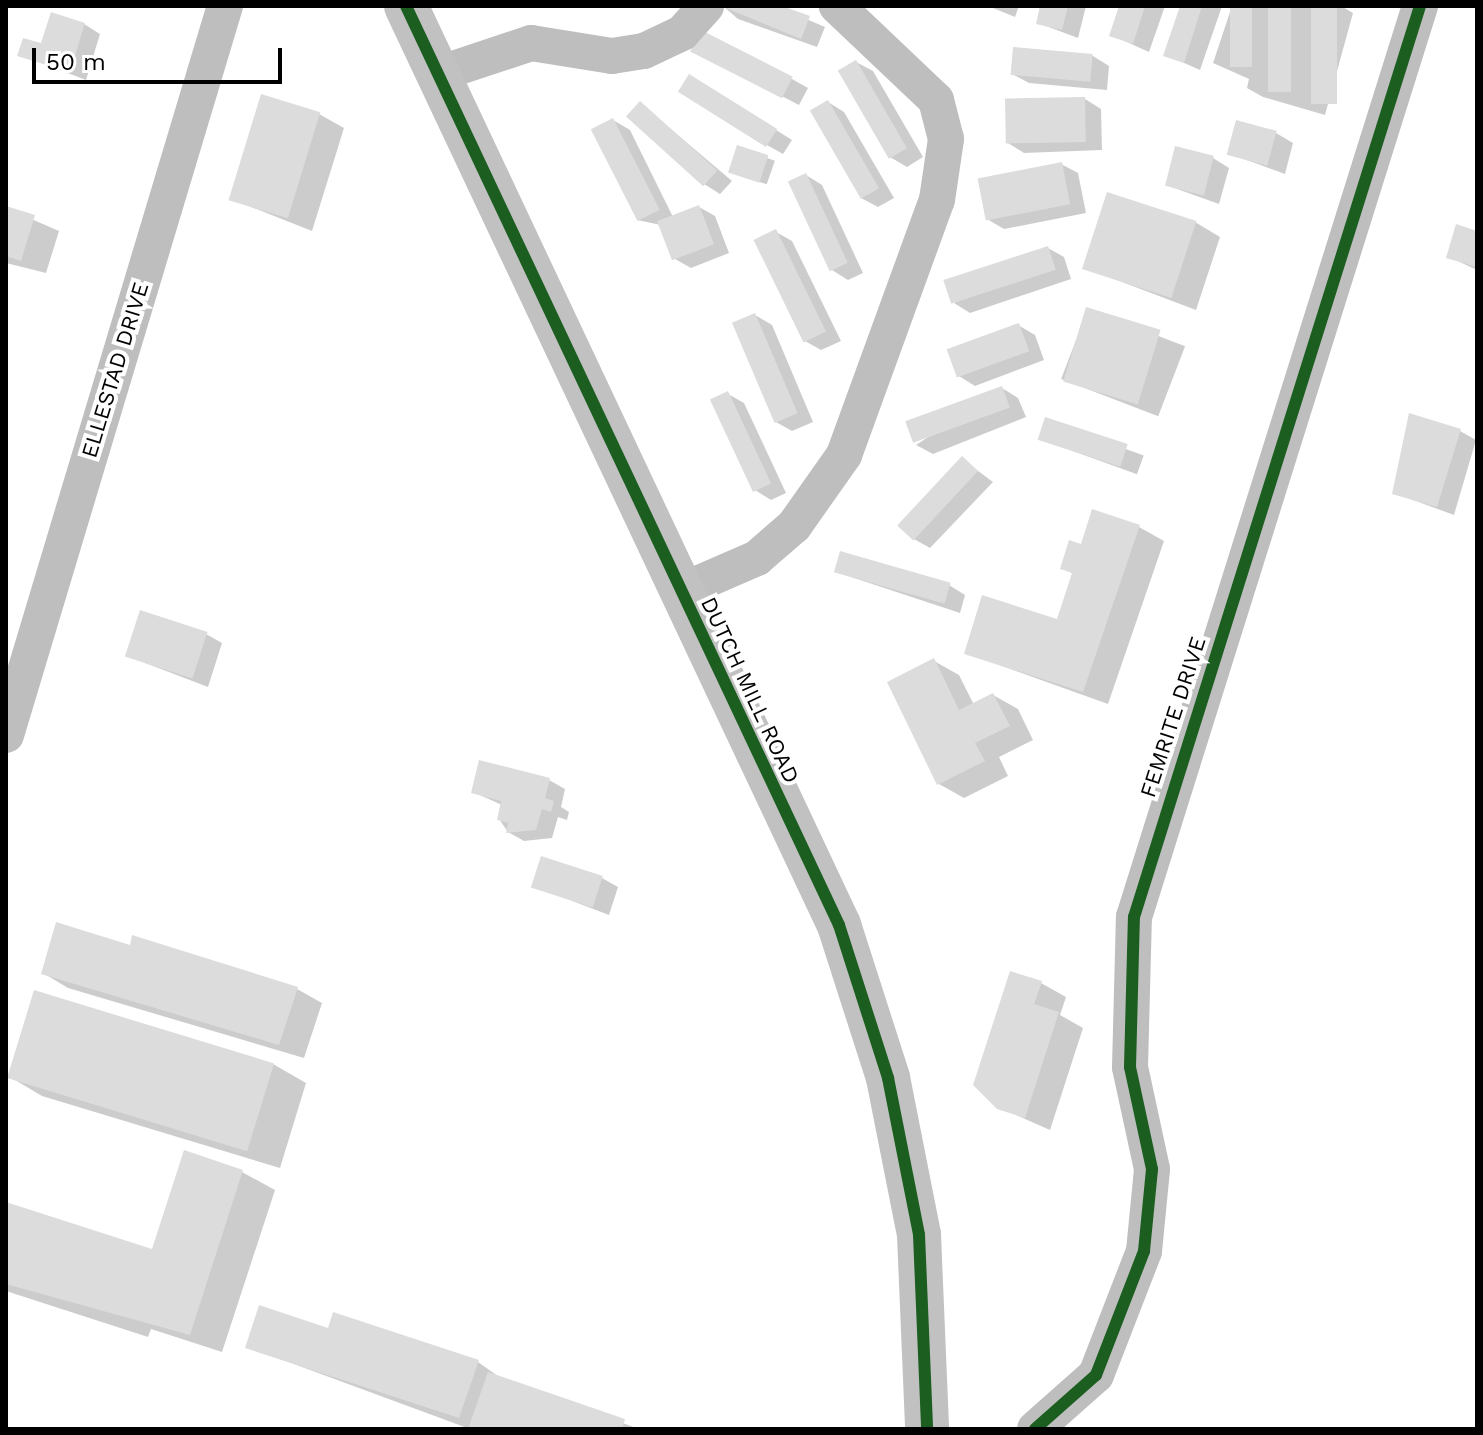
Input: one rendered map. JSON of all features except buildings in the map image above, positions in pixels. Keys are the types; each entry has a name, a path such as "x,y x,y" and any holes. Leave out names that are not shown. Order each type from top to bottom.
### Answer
{"street":[{"name":"ELLESTAD DRIVE","path":"6,735 225,6"},
{"name":"DUTCH MILL ROAD","path":"406,6 839,925 888,1078 919,1235 927,1429"},
{"path":"438,74 531,43 612,56 644,51 682,33 706,6"},
{"path":"681,591 757,558 794,526 844,455 937,200 946,139 936,100 837,6"},
{"name":"FEMRITE DRIVE","path":"1035,1429 1096,1375 1144,1251 1152,1169 1130,1067 1134,917 1420,6"}],"cycle path":[{"path":"406,6 839,925 888,1078 919,1235 927,1429"},
{"path":"1035,1429 1096,1375 1144,1251 1152,1169 1130,1067 1134,917 1420,6"}]}
